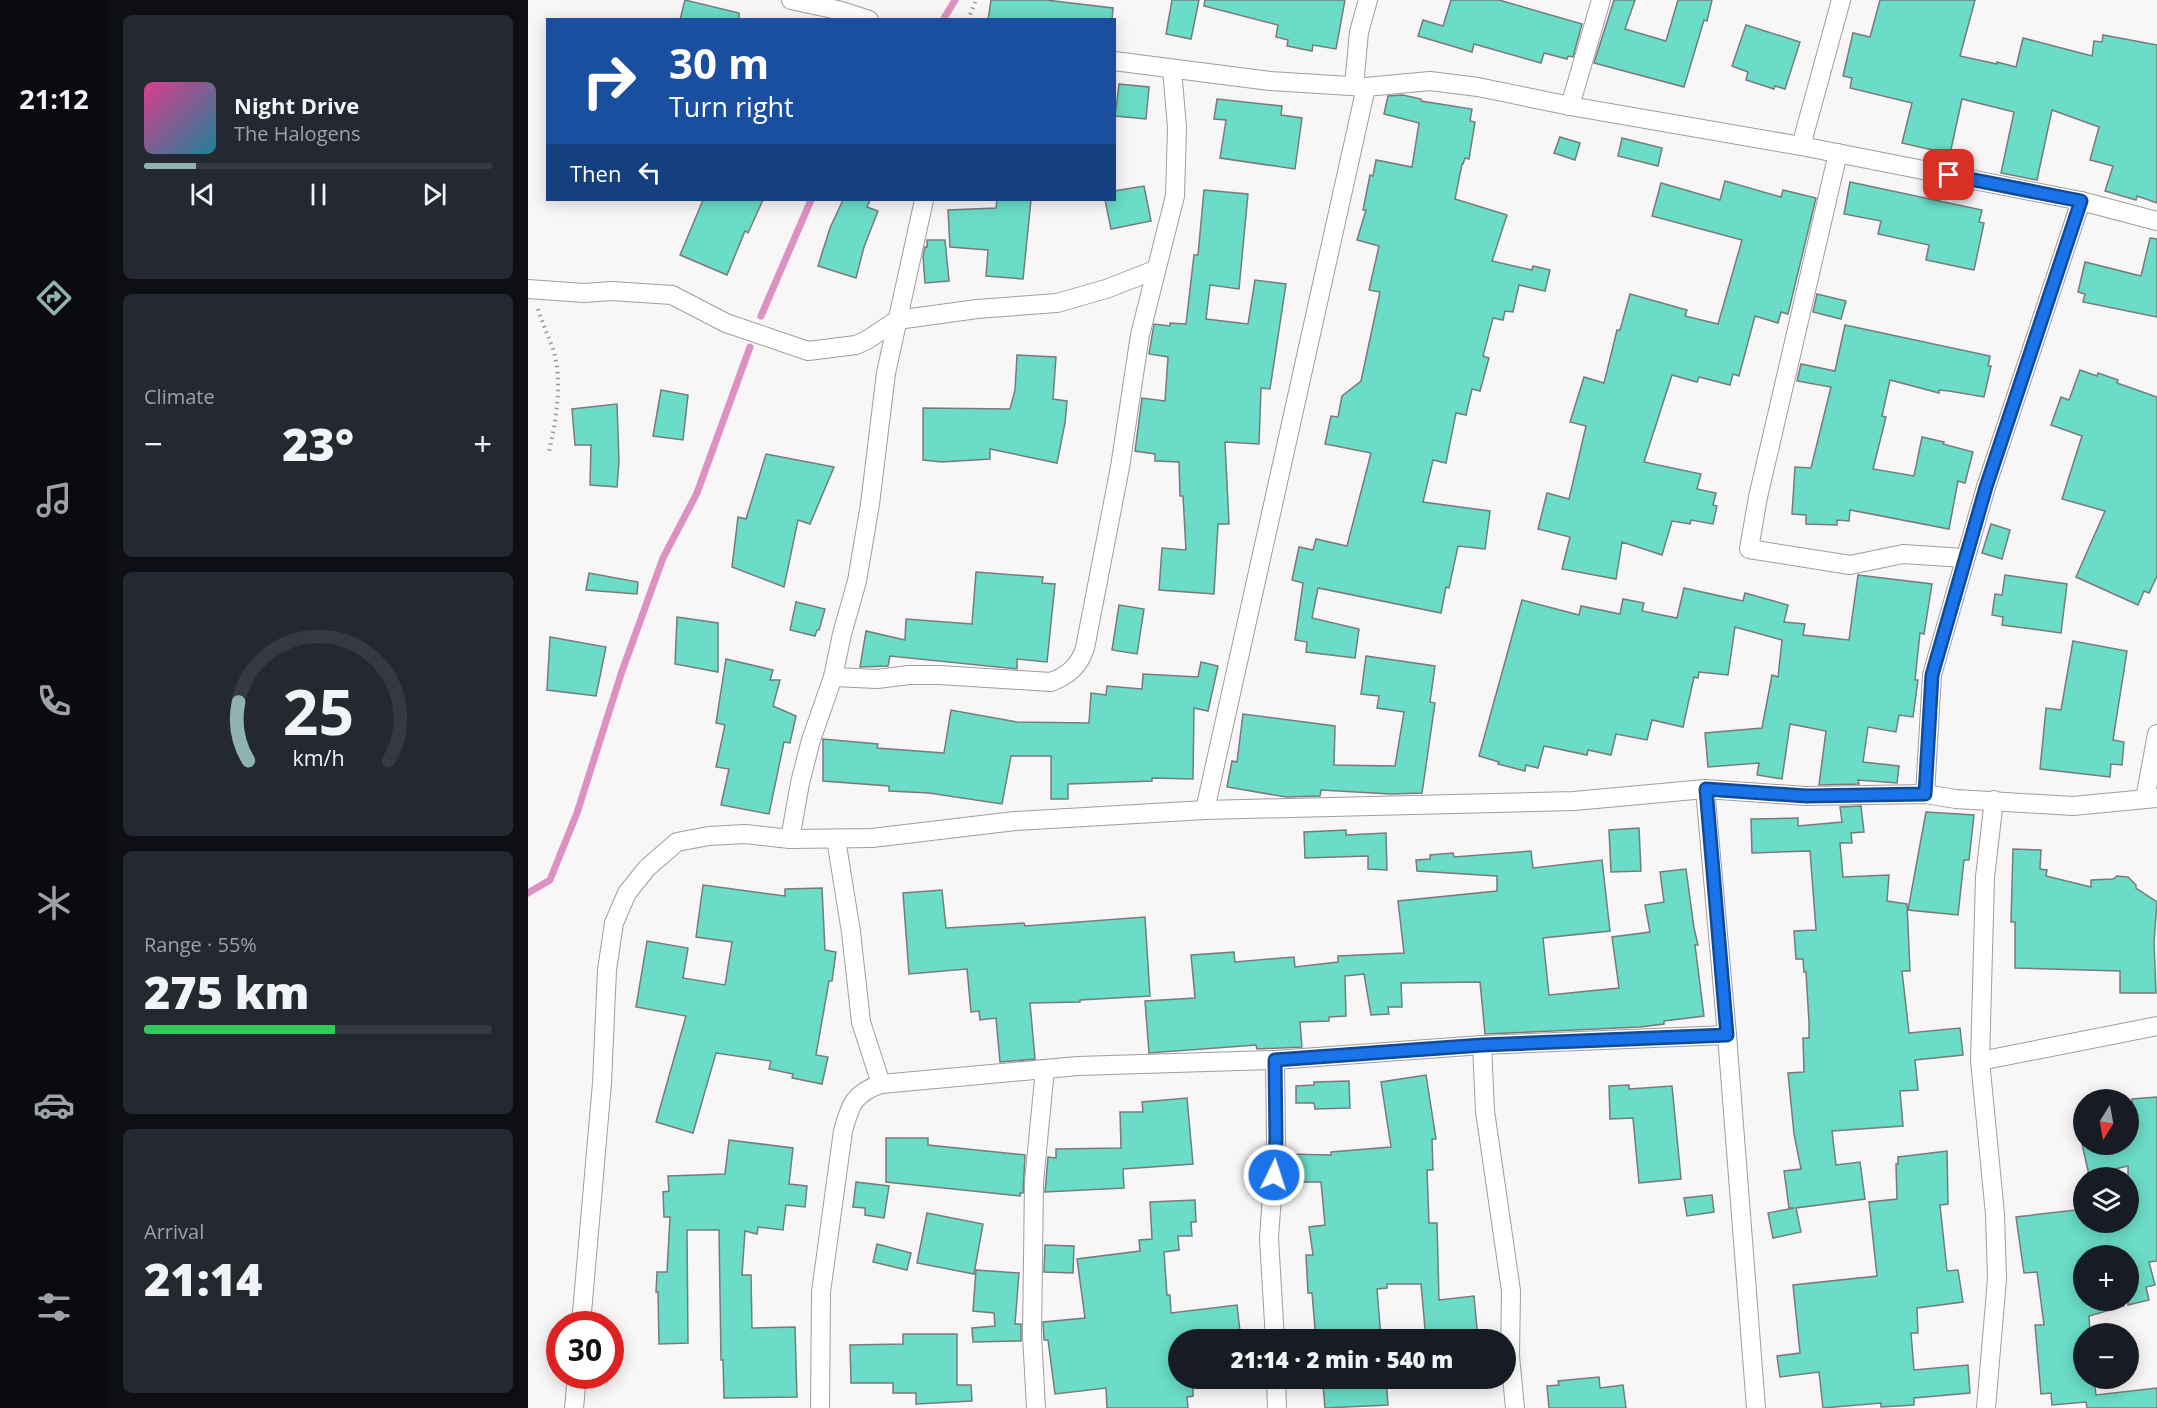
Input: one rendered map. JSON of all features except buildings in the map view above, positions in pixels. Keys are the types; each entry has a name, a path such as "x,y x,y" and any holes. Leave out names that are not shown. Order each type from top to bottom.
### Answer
{"street":[{"path":"1205,810 1360,87 1359,32 1368,0"},
{"path":"1570,106 1601,0"},
{"path":"1801,146 1841,0"},
{"path":"800,1 863,18"},
{"path":"1116,61 1270,81 1360,87 1431,81 1478,87 1570,106 1838,153 2081,201 2157,221"},
{"path":"833,677 877,679 909,675 940,675 1051,682 1065,676 1080,662 1085,648 1120,467 1140,335 1174,196 1178,127 1172,69"},
{"path":"1838,153 1758,497 1749,549 1850,565 1903,554 1964,558"},
{"path":"790,839 800,783 811,740 833,677 857,581 870,504 886,373 924,201"},
{"path":"1925,794 1932,675 1986,487 2081,201"},
{"path":"531,288 584,293 612,291 672,295 726,323 808,351 856,345 897,320 977,309 1057,303 1106,289 1155,270"},
{"path":"582,1311 602,1083 607,970 614,923 627,893 647,868 677,842 709,836 745,834 790,839 872,838 1015,821 1205,810 1574,801 1706,789 1806,796 1925,794 1956,799 2073,806 2151,798 2157,734"},
{"path":"1706,789 1756,1408"},
{"path":"1980,1408 1997,1279 1995,1214 1980,1060 1984,887 1994,800"},
{"path":"836,839 851,932 861,1022 880,1084"},
{"path":"1980,1060 2157,1026"},
{"path":"820,1408 821,1292 843,1131 850,1106 864,1089 880,1084 1045,1069 1150,1063 1275,1060 1482,1045 1727,1035"},
{"path":"1482,1045 1485,1111 1511,1291 1510,1356 1515,1408"},
{"path":"1274,1329 1269,1238 1276,1139 1275,1060"},
{"path":"1036,1408 1032,1335 1034,1182 1045,1069"},
{"path":"574,1408 576,1389"},
{"path":"1276,1389 1277,1408"}],"path":[{"path":"969,18 976,0"},
{"path":"531,288 542,324 554,350 557,375 556,423 549,452"}],"waterway":[{"path":"944,18 955,0"},
{"path":"761,316 811,201"},
{"path":"528,893 550,880 577,813 621,674 663,558 697,493 750,347"}],"route":[{"path":"1274,1175 1275,1060 1482,1045 1727,1035 1706,789 1806,796 1925,794 1932,675 1986,487 2081,201 1949,175"}]}
